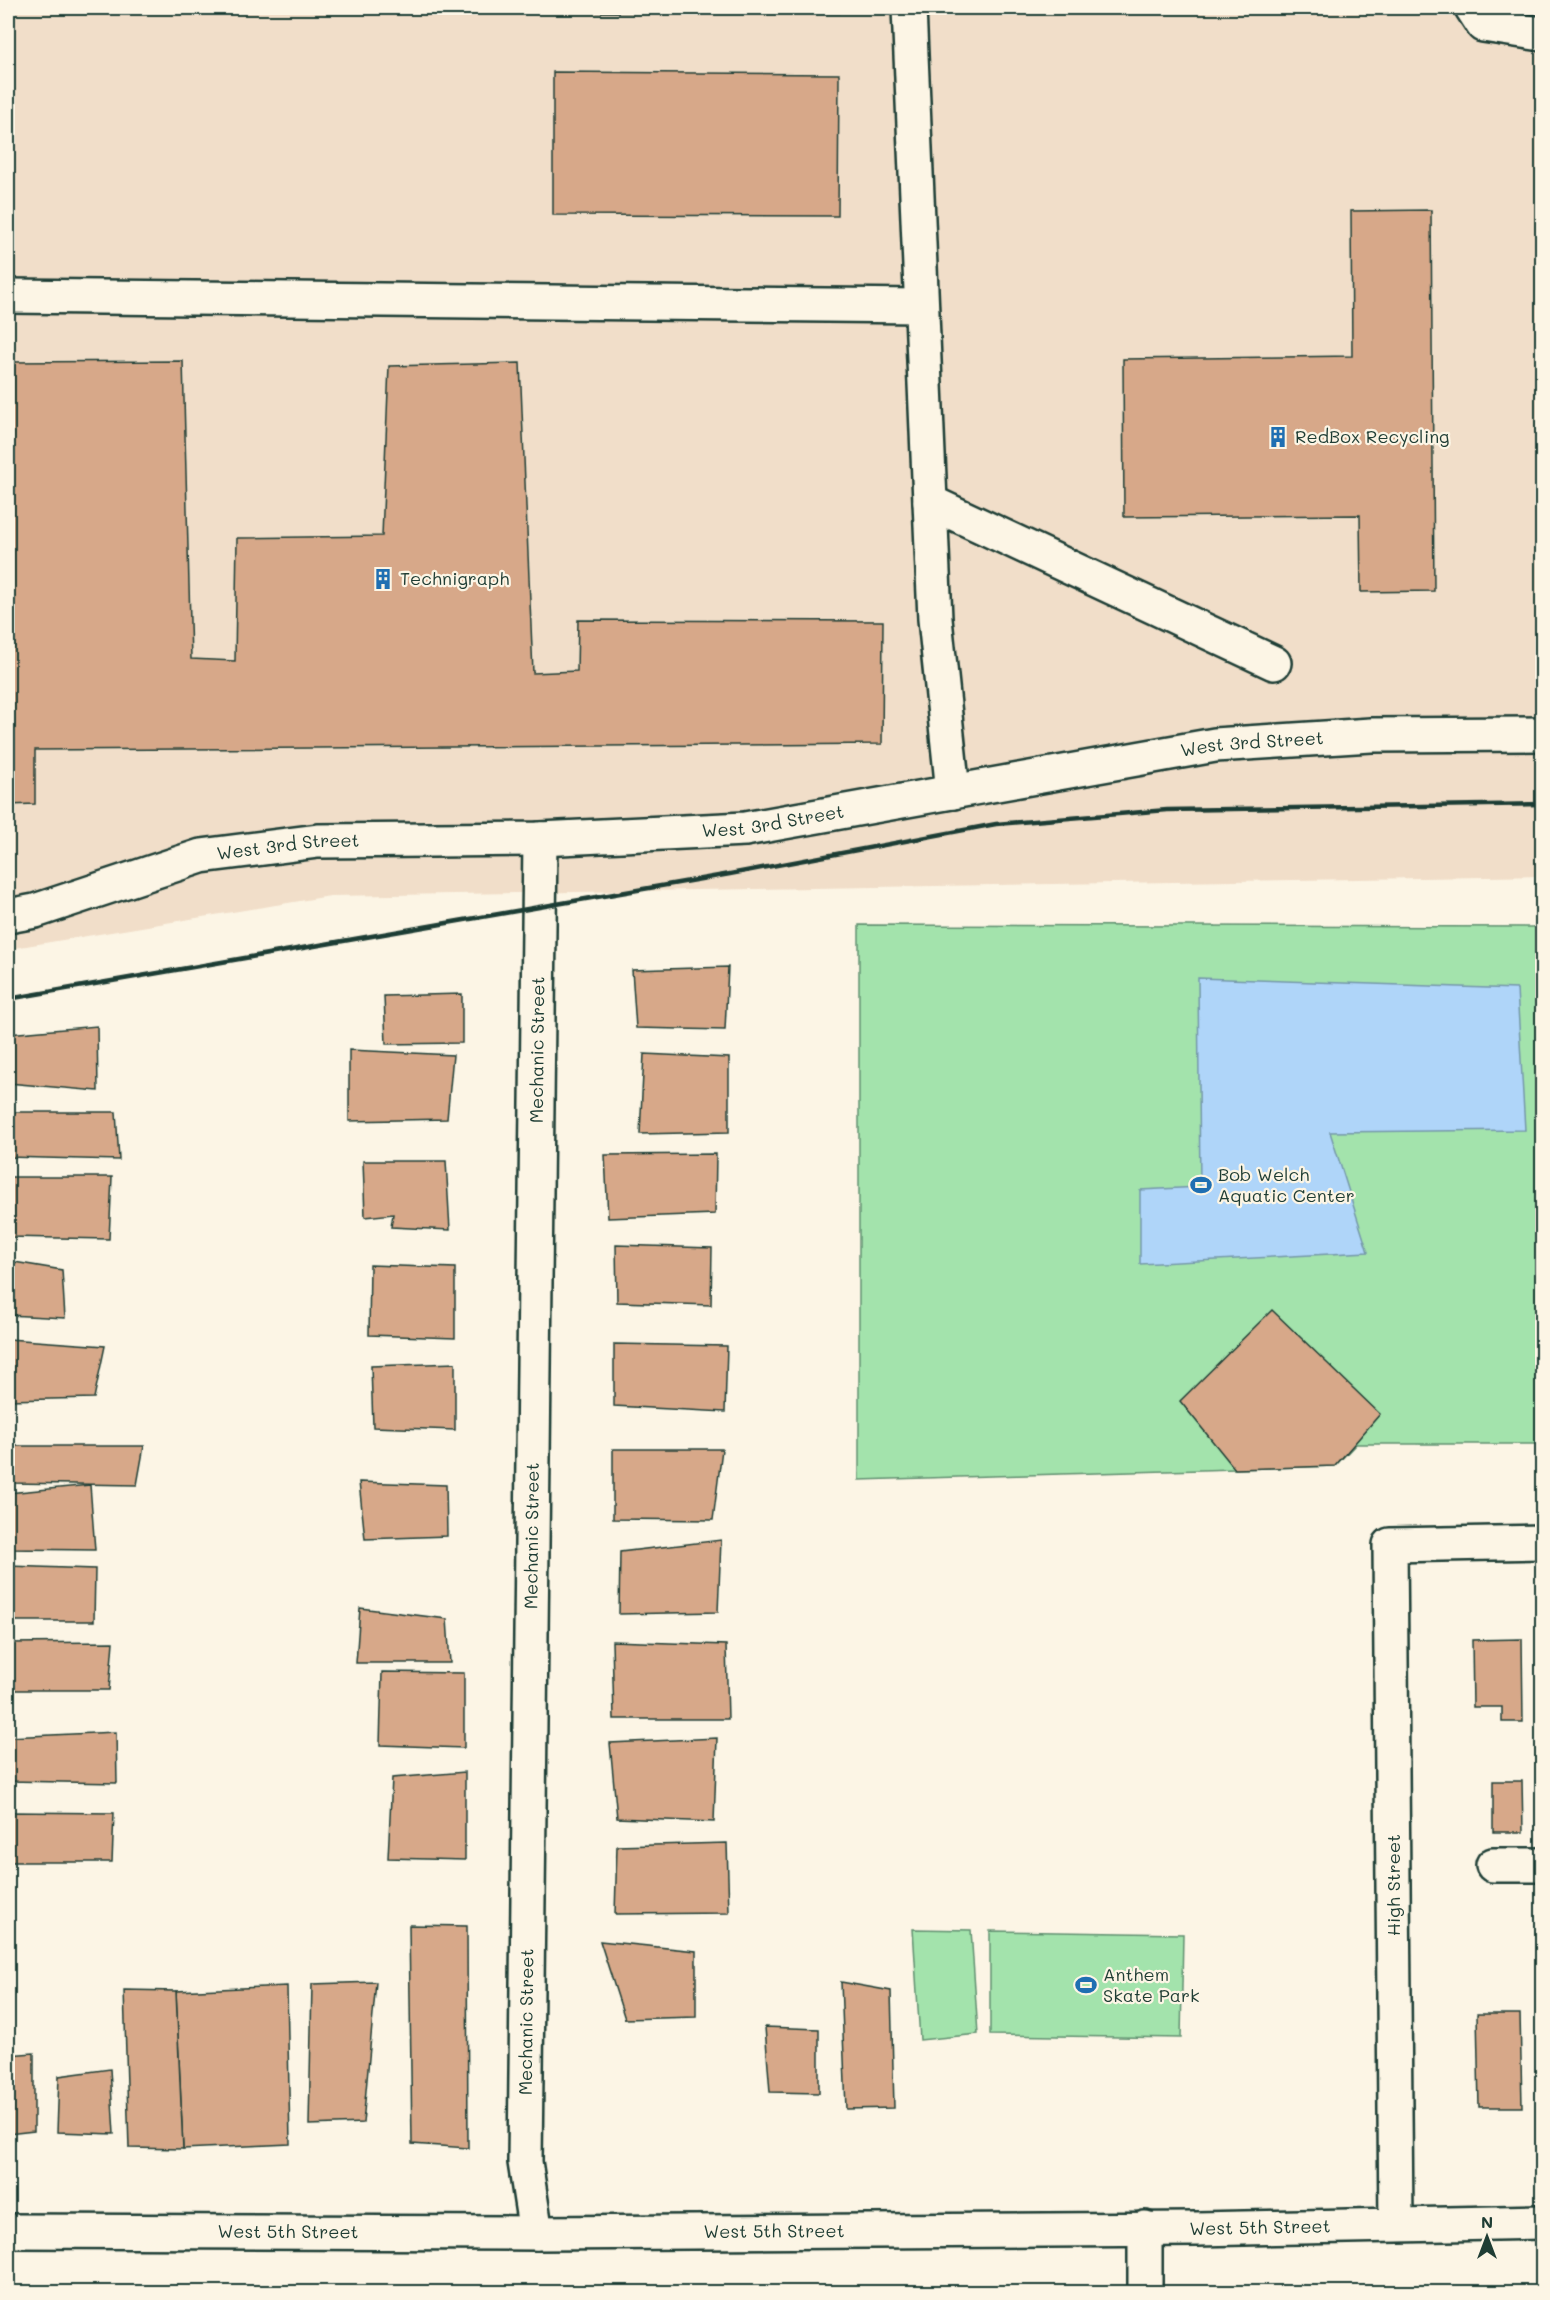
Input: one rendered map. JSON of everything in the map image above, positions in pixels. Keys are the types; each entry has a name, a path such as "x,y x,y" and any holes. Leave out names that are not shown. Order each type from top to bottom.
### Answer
{"street":[{"path":"909,8 935,619 953,792"},
{"path":"1472,8 1483,25 1542,34"},
{"path":"8,296 921,306"},
{"path":"930,502 1274,663"},
{"name":"West 3rd Street","path":"8,916 35,911 201,856 318,841 540,839 746,829 1215,745 1371,735 1542,734"},
{"name":"Mechanic Street","path":"536,2233 525,2162 540,839"},
{"name":"High Street","path":"1396,2224 1390,1545 1542,1542"},
{"path":"1493,1865 1542,1865"},
{"name":"West 5th Street","path":"8,2231 536,2233 1542,2222"},
{"path":"1145,2228 1145,2292"}],"shaded area":[{"path":"8,8 1542,8 1542,876 330,896 8,949"}],"green space":[{"name":"Bob Welch Aquatic Center","path":"859,925 1542,927 1542,1444 1356,1444 1335,1466 859,1480"},
{"path":"913,1929 971,1930 978,2034 920,2040"},
{"name":"Anthem Skate Park","path":"990,1931 1183,1934 1181,2038 990,2035"}],"water":[{"path":"1198,978 1517,989 1525,1130 1330,1132 1368,1252 1140,1264 1140,1190 1200,1187"}],"building":[{"path":"190,8 478,8 478,12"},
{"path":"552,8 840,8 840,13 552,12"},
{"path":"553,72 839,74 838,216 553,215"},
{"name":"RedBox Recycling","path":"1431,210 1434,591 1361,592 1360,515 1124,517 1123,359 1352,356 1351,211"},
{"name":"Technigraph","path":"183,361 191,659 235,661 237,538 382,536 389,366 520,363 533,673 577,671 578,620 883,621 882,744 35,750 35,804 8,805 8,362"},
{"path":"728,967 725,1030 636,1028 632,970"},
{"path":"462,994 462,1043 386,1044 384,996"},
{"path":"97,1026 98,1091 8,1083 8,1034"},
{"path":"349,1050 453,1055 447,1119 349,1121"},
{"path":"644,1054 729,1058 729,1132 640,1134"},
{"path":"8,1112 116,1112 119,1160 8,1157"},
{"path":"716,1154 715,1214 608,1218 605,1155"},
{"path":"363,1161 446,1161 450,1230 391,1227 393,1214 365,1217"},
{"path":"8,1177 112,1177 109,1239 8,1237"},
{"path":"616,1245 712,1248 711,1305 617,1302"},
{"path":"8,1261 62,1270 65,1318 8,1315"},
{"path":"370,1265 455,1268 455,1338 369,1335"},
{"path":"1272,1310 1380,1414 1335,1466 1235,1469 1180,1401"},
{"path":"8,1339 105,1346 94,1398 8,1400"},
{"path":"614,1344 727,1346 725,1412 614,1406"},
{"path":"455,1363 455,1430 373,1427 371,1366"},
{"path":"13,1446 144,1446 137,1485 12,1483"},
{"path":"613,1449 722,1449 713,1520 613,1519"},
{"path":"359,1482 446,1485 447,1536 365,1539"},
{"path":"90,1485 95,1550 8,1549 8,1493"},
{"path":"721,1540 718,1612 619,1614 620,1552"},
{"path":"8,1566 95,1569 94,1621 8,1621"},
{"path":"360,1608 447,1619 450,1663 356,1663"},
{"path":"1522,1639 1523,1722 1502,1722 1502,1707 1473,1707 1472,1640"},
{"path":"612,1641 726,1645 728,1719 614,1719"},
{"path":"113,1642 109,1690 8,1690 8,1643"},
{"path":"382,1672 464,1673 464,1748 380,1745"},
{"path":"116,1732 117,1783 8,1781 8,1737"},
{"path":"717,1738 714,1822 617,1818 610,1743"},
{"path":"465,1772 465,1860 388,1858 392,1778"},
{"path":"1493,1781 1522,1781 1523,1832 1493,1832"},
{"path":"8,1812 114,1813 112,1862 8,1862"},
{"path":"727,1843 729,1913 615,1914 617,1846"},
{"path":"409,1925 467,1926 468,2148 412,2144"},
{"path":"600,1941 696,1951 696,2017 625,2019"},
{"path":"376,1982 363,2123 309,2125 312,1984"},
{"path":"841,1982 891,1991 894,2108 846,2109"},
{"path":"287,1986 290,2144 183,2149 176,1991"},
{"path":"124,1990 176,1991 183,2149 129,2148"},
{"path":"1477,2014 1520,2014 1522,2107 1479,2107"},
{"path":"765,2027 819,2029 819,2093 770,2092"},
{"path":"34,2053 34,2131 8,2134 8,2055"},
{"path":"110,2069 114,2134 57,2132 59,2076"}],"railway":[{"path":"8,999 730,874 996,824 1167,810 1542,804"}],"place":[{"name":"RedBox Recycling","path":"1278,437"},
{"name":"Technigraph","path":"383,579"},
{"name":"Bob Welch Aquatic Center","path":"1201,1185"},
{"name":"Anthem Skate Park","path":"1086,1985"}]}
